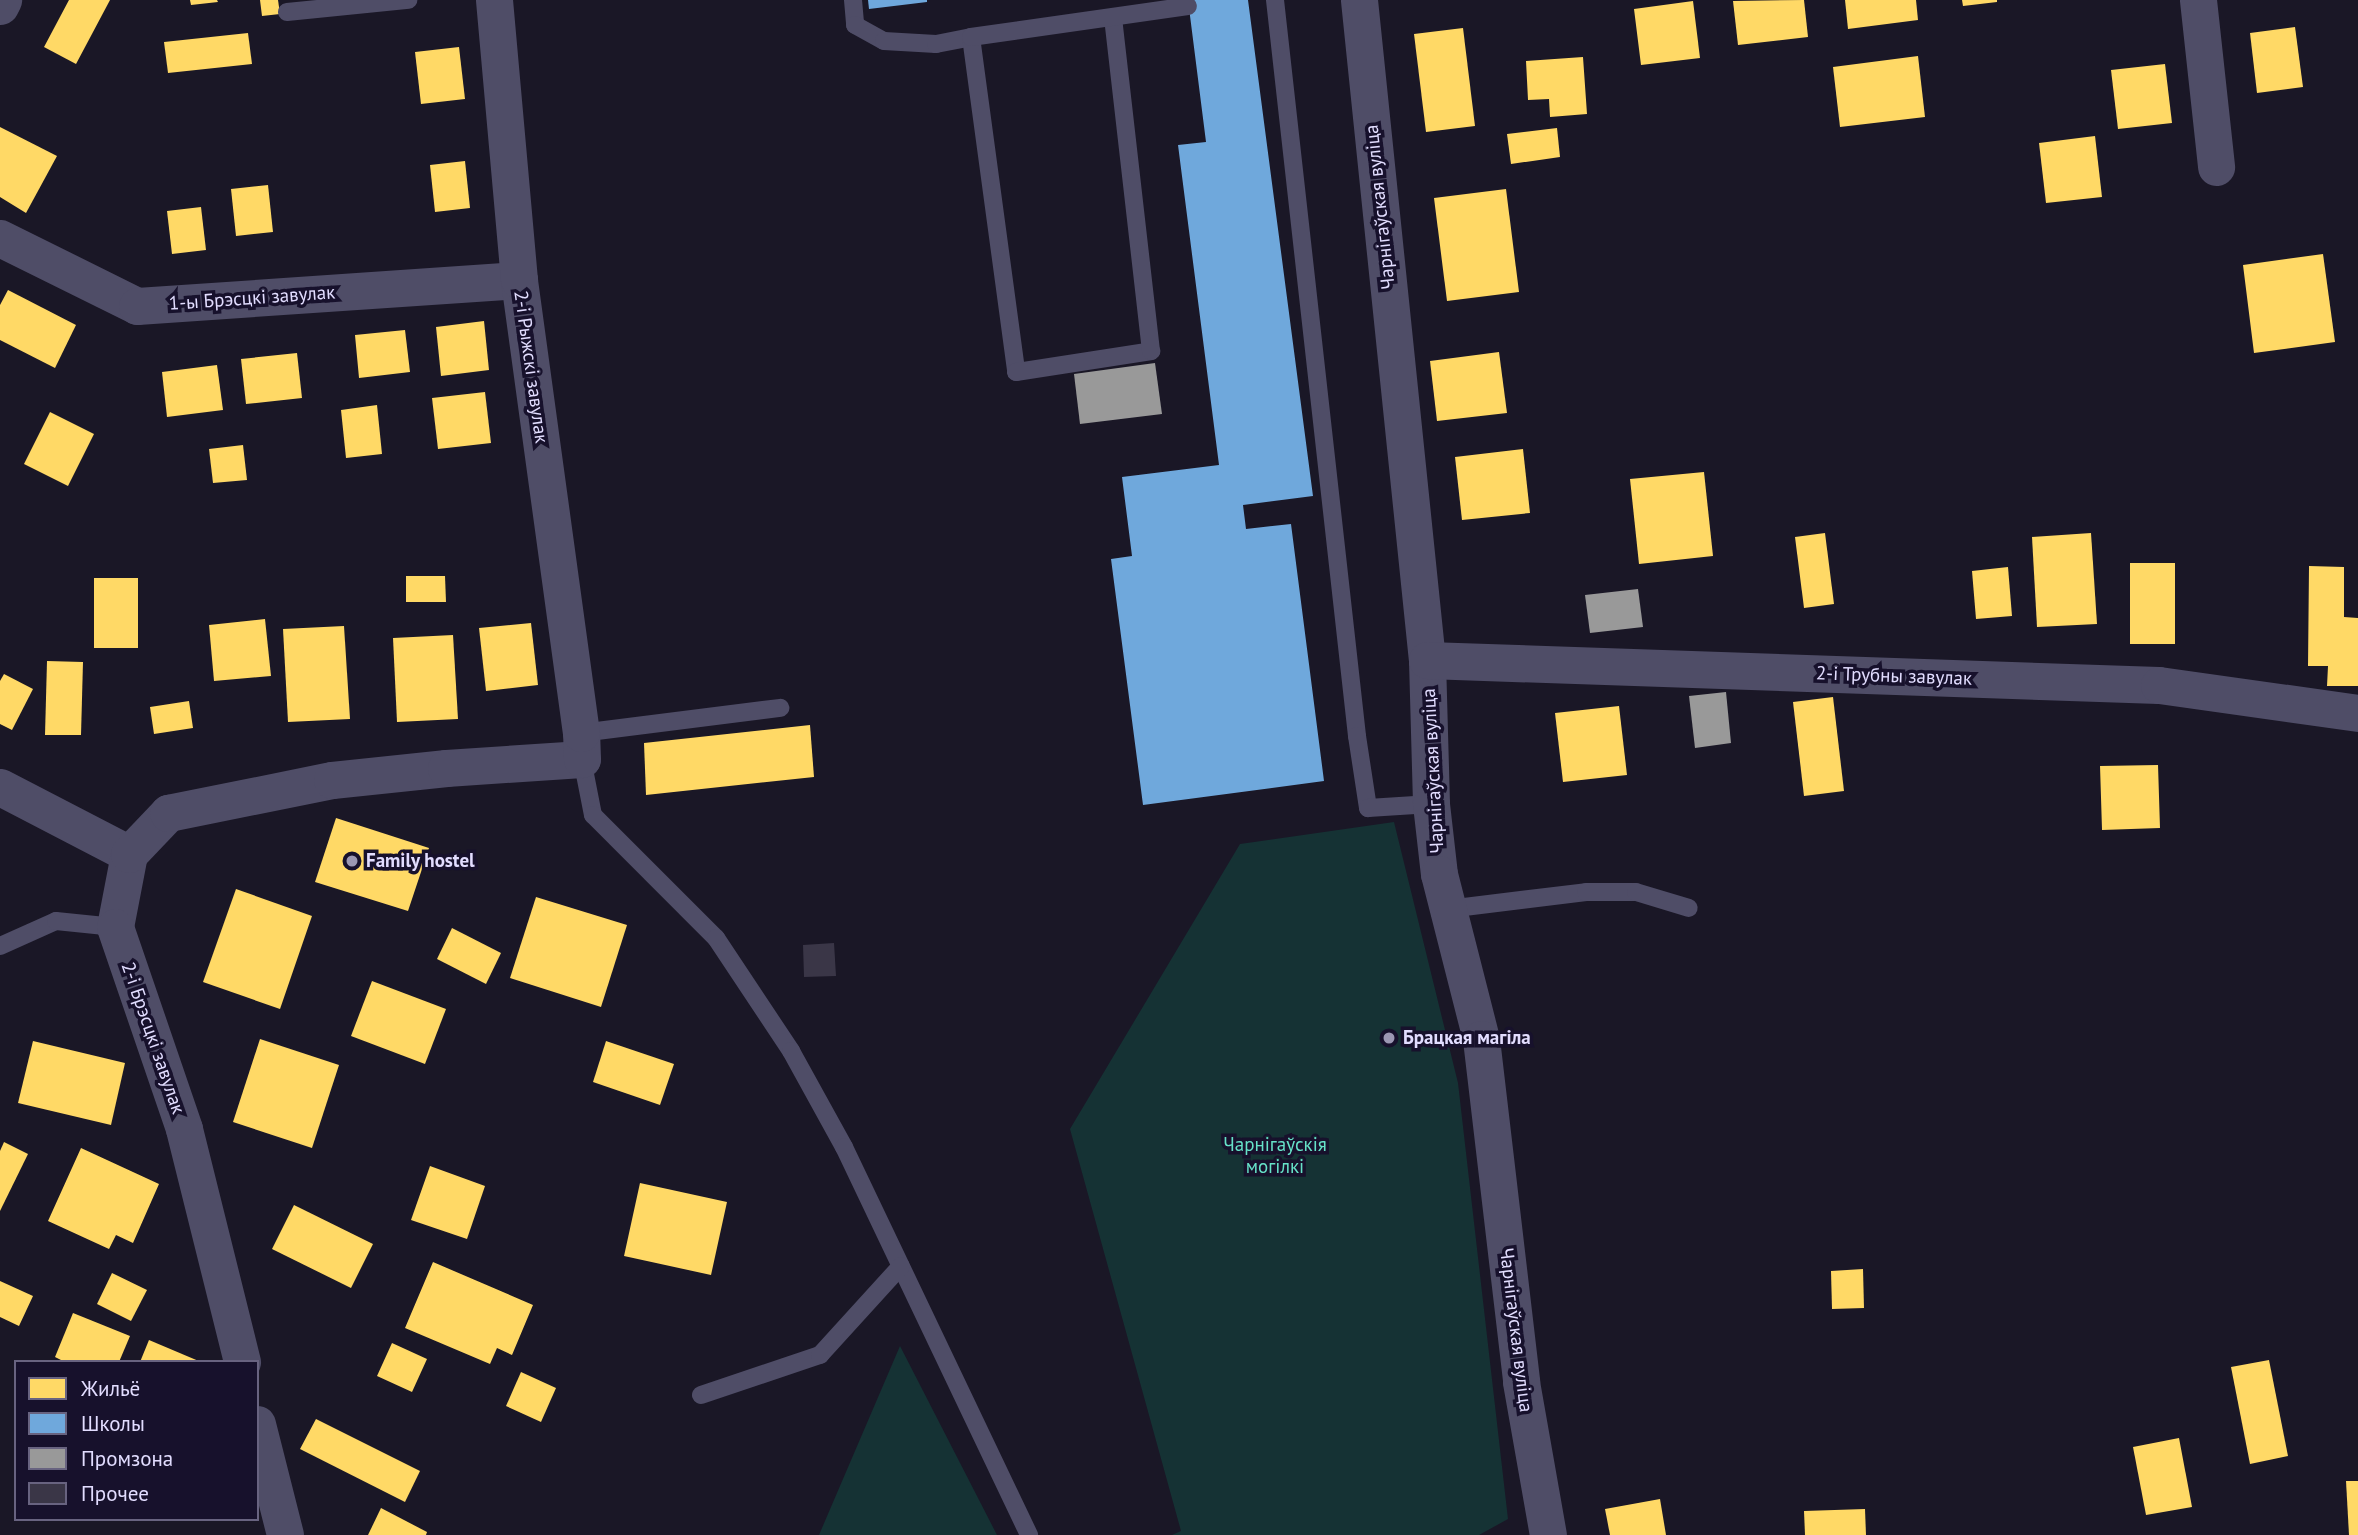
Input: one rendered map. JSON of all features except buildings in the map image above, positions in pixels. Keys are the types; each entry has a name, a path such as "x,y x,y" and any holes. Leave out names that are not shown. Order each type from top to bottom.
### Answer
{"street":[{"path":"0,6 3,0"},
{"name":"2-і Рыжскі завулак","path":"494,0 519,280 581,746"},
{"name":"Чарнігаўская вуліца","path":"1359,0 1427,660 1431,804 1439,874 1481,1039 1521,1382 1548,1535"},
{"path":"2198,0 2216,167"},
{"name":"1-ы Брэсцкі завулак","path":"0,238 137,306 519,280"},
{"name":"2-і Трубны завулак","path":"1427,660 2159,685 2358,713"},
{"path":"0,787 128,854 168,813 332,780 446,768 581,746"},
{"name":"2-і Брэсцкі завулак","path":"128,854 116,927 184,1129 242,1360"},
{"path":"259,1432 285,1535"}],"lane":[{"path":"287,12 408,0"},
{"path":"853,0 855,26 884,41 936,44 1188,6"},
{"path":"1275,0 1357,736 1368,808 1431,804"},
{"path":"971,37 1016,372 1152,351 1113,17"},
{"path":"779,708 581,746 593,815 716,938 791,1051 844,1147 1029,1535"},
{"path":"1448,909 1586,892 1636,892 1689,908"},
{"path":"0,947 57,921 116,927"},
{"path":"701,1395 820,1355 901,1266"}],"green space":[{"name":"Чарнігаўскія могілкі","path":"1394,822 1458,1083 1508,1519 1479,1535 1172,1535 1181,1531 1070,1129 1240,844"},
{"path":"900,1346 997,1535 819,1535"}],"place":[{"name":"Family hostel","path":"352,861"},
{"name":"Брацкая магіла","path":"1389,1038"}]}
